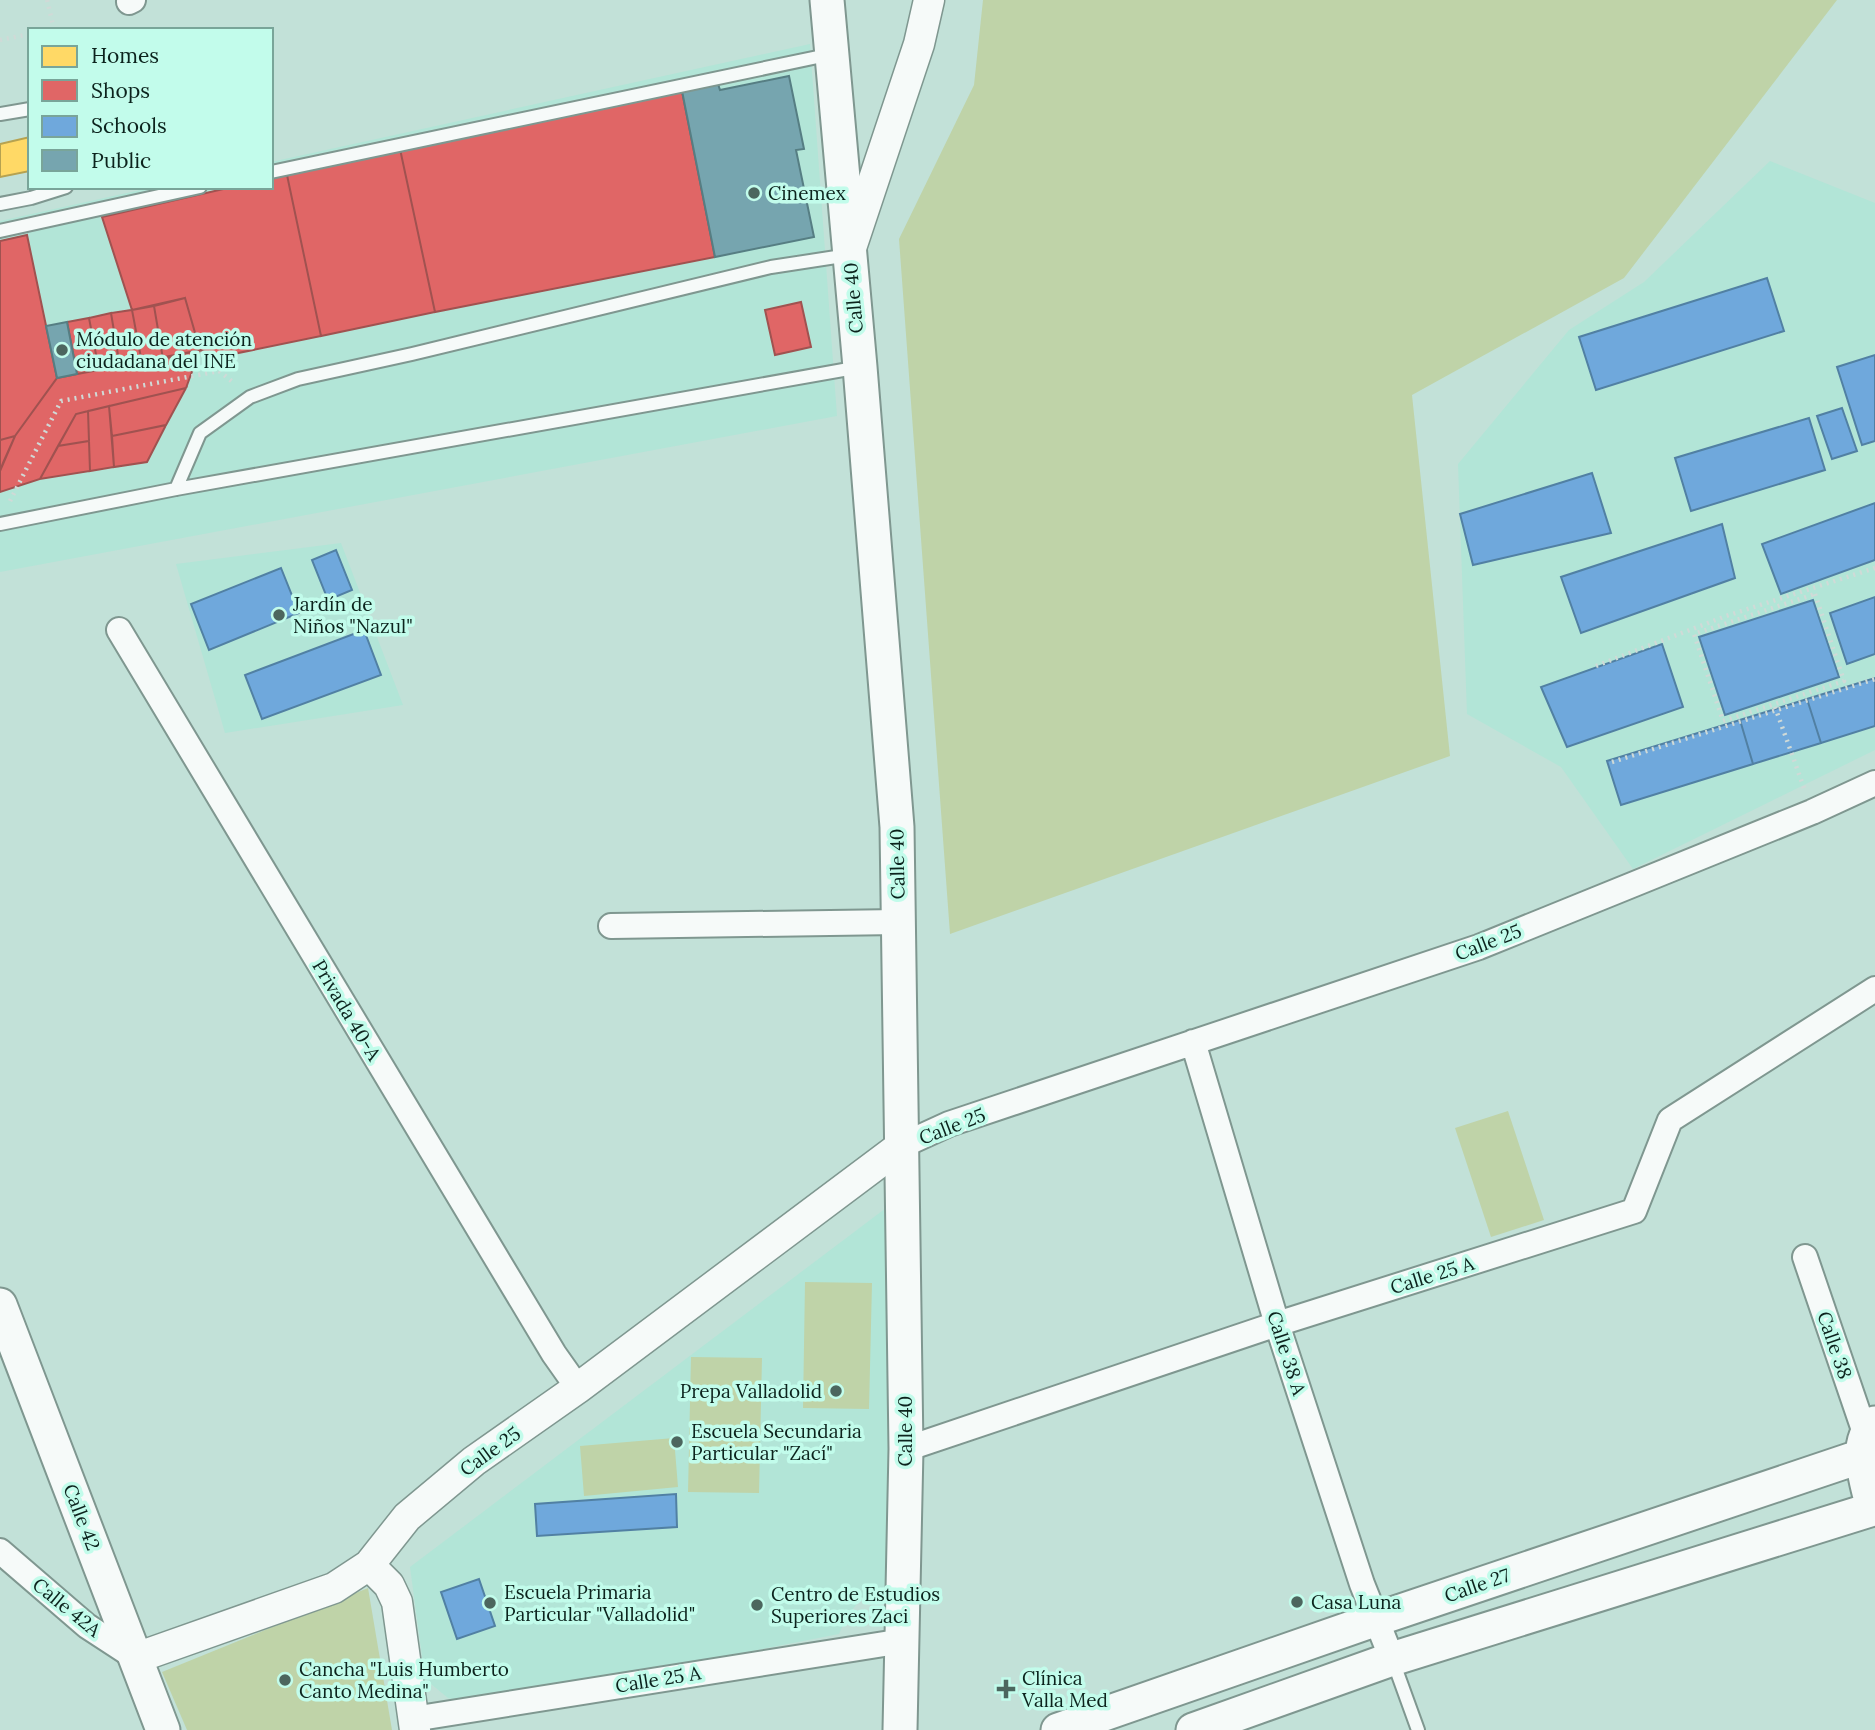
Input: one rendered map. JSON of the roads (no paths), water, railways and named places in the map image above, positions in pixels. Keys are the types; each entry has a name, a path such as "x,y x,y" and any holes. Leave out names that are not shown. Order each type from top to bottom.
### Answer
{"main road":[{"name":"Calle 40","path":"827,0 897,827 906,1449 900,1730"},
{"name":"Calle 42","path":"0,1305 163,1730"},
{"name":"Calle 38","path":"1867,1438 1874,1512"},
{"name":"Calle 27","path":"1058,1730 1377,1619 1867,1438"},
{"path":"1193,1730 1392,1659 1874,1512"}],"street":[{"path":"849,255 919,44 929,0"},
{"name":"Privada 40-A","path":"119,630 554,1354 578,1388"},
{"name":"Calle 25","path":"136,1658 334,1588 369,1565 407,1517 474,1461 578,1388 901,1146 949,1124 1479,947 1812,812 1875,783"},
{"path":"611,926 898,922"},
{"name":"Calle 25 A","path":"906,1449 1277,1324 1634,1211 1670,1119 1875,989"},
{"name":"Calle 38 A","path":"1193,1042 1277,1324 1362,1584 1392,1659"},
{"name":"Calle 38","path":"1805,1258 1867,1438"},
{"name":"Calle 42A","path":"0,1551 87,1626 136,1658"},
{"path":"369,1565 389,1585 397,1602 414,1725"},
{"name":"Calle 25 A","path":"414,1725 903,1641"}],"lane":[{"path":"273,172 832,53"},
{"path":"0,114 28,109"},
{"path":"0,204 60,189"},
{"path":"0,231 191,189"},
{"path":"176,489 200,433 250,397 298,379 587,313 771,267 849,255"},
{"path":"0,524 176,489 860,367"},
{"path":"1392,1659 1419,1730"}],"place":[{"name":"Cinemex","path":"754,193"},
{"name":"Módulo de atención ciudadana del INE","path":"62,350"},
{"name":"Jardín de Niños \"Nazul\"","path":"279,615"},
{"name":"Prepa Valladolid","path":"836,1391"},
{"name":"Escuela Secundaria Particular \"Zací\"","path":"677,1442"},
{"name":"Casa Luna","path":"1297,1602"},
{"name":"Escuela Primaria Particular \"Valladolid\"","path":"490,1603"},
{"name":"Centro de Estudios Superiores Zaci","path":"757,1605"},
{"name":"Cancha \"Luis Humberto Canto Medina\"","path":"285,1680"},
{"name":"Clínica Valla Med","path":"1006,1689"}]}
